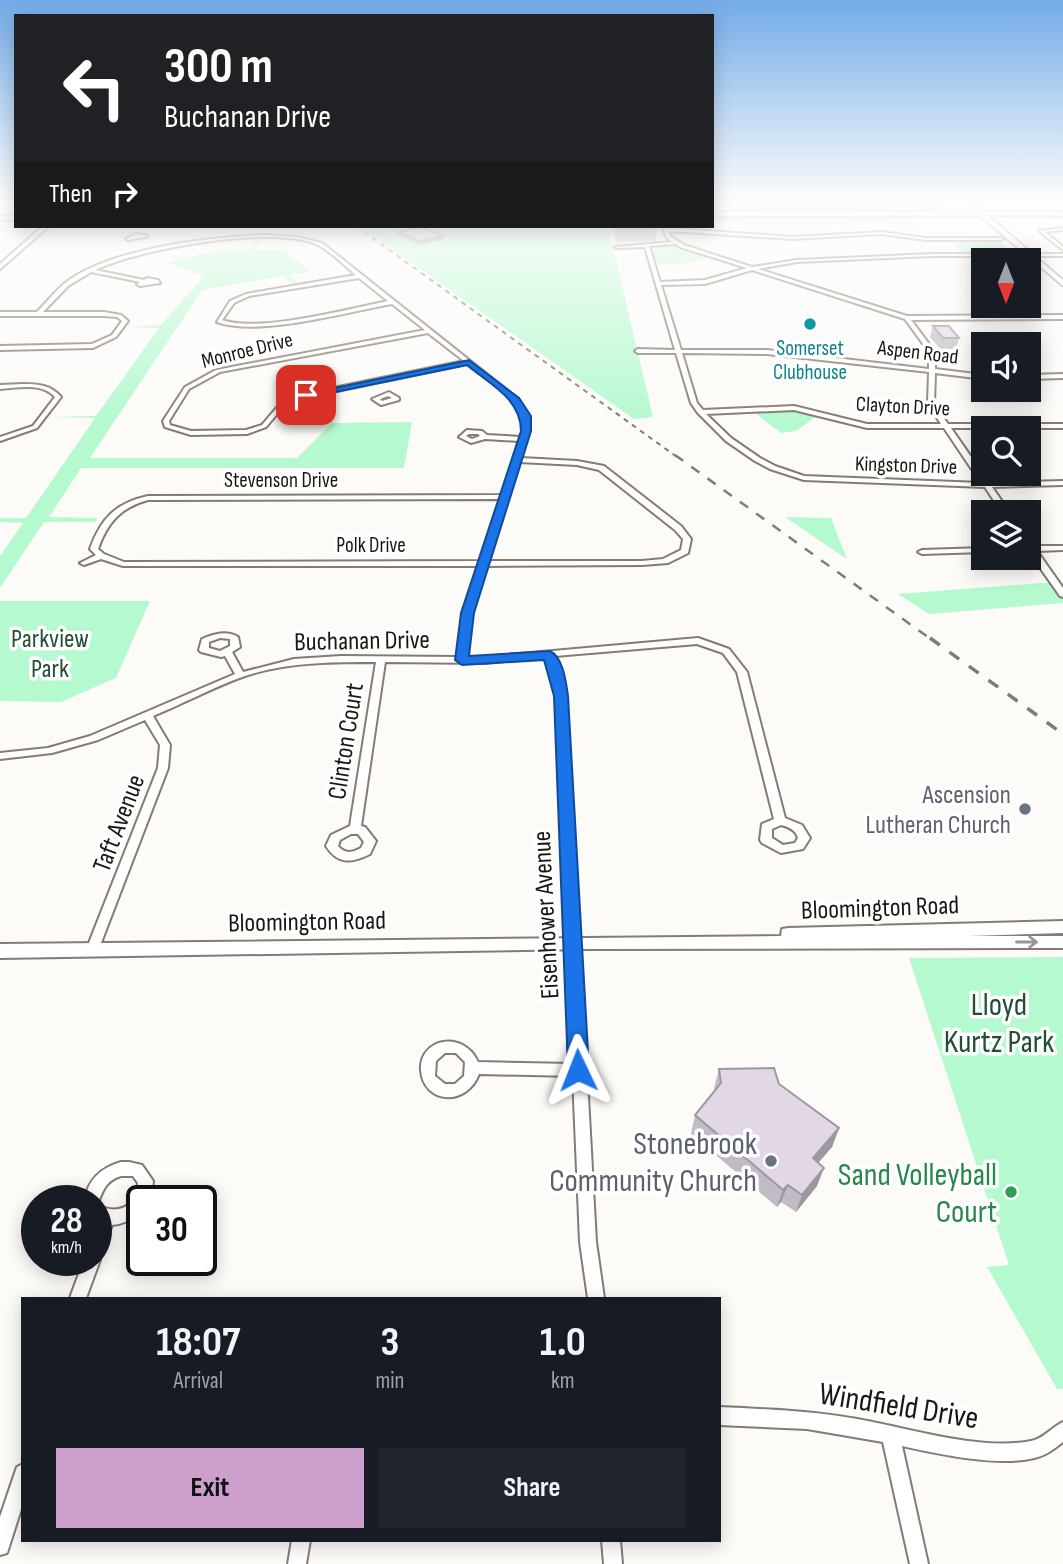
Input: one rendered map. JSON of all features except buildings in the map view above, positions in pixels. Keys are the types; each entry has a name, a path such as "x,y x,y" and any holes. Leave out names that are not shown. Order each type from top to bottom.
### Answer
{"main road":[{"path":"1043,275 1063,294"}],"street":[{"path":"37,314 72,280 81,275"},
{"path":"110,275 142,281"},
{"path":"655,275 676,351 694,403 700,412"},
{"path":"658,284 705,282 732,275"},
{"path":"768,275 907,318 1063,317"},
{"path":"392,302 254,326 227,326 220,323 219,319 228,305 242,297 360,276 522,407 527,423 524,439 467,613 462,660"},
{"path":"0,314 123,315 125,321 114,335 95,347 0,348"},
{"path":"907,318 932,352 931,404 971,462"},
{"path":"219,330 227,326"},
{"name":"Monroe Drive","path":"172,429 166,421 182,394 203,377 235,367 428,331"},
{"name":"Aspen Road","path":"638,351 767,352 971,376"},
{"path":"257,430 270,421 281,406 295,398 469,362"},
{"path":"192,374 203,377"},
{"path":"1041,377 1063,376"},
{"path":"369,382 382,394"},
{"path":"0,387 53,390 66,386"},
{"path":"0,439 16,436 35,427 58,397 53,390"},
{"name":"Clayton Drive","path":"700,412 793,408 867,426 1063,426"},
{"name":"Kingston Drive","path":"700,412 728,438 791,475 821,479 971,484"},
{"path":"159,433 172,429 191,433 257,430 266,434"},
{"path":"16,436 24,440"},
{"path":"485,436 524,439"},
{"name":"Polk Drive","path":"101,556 123,564 642,563 665,561 681,555 687,546 684,534 601,468 577,463 517,460"},
{"name":"Kingston Drive","path":"1041,484 1063,483"},
{"path":"84,563 101,556 94,549 96,543 115,511 130,502 121,497"},
{"name":"Stevenson Drive","path":"130,502 160,497 503,497"},
{"path":"1041,548 1063,548"},
{"path":"922,552 971,550"},
{"path":"1041,563 1063,594"},
{"name":"Buchanan Drive","path":"0,756 71,745 240,675 318,660 462,660 698,641 726,652 742,672 780,821"},
{"path":"227,652 240,675"},
{"name":"Eisenhower Avenue","path":"550,655 561,696 578,1070 588,1242 596,1297"},
{"name":"Clinton Court","path":"355,829 381,660"},
{"name":"Taft Avenue","path":"93,948 163,768 164,746 147,715"},
{"name":"Bloomington Road","path":"614,943 836,932 1063,927"},
{"name":"Bloomington Road","path":"0,951 573,943 1063,942"},
{"path":"474,1068 578,1070"},
{"path":"97,1185 111,1172 129,1168 143,1175 146,1189 139,1204 124,1216 112,1215"},
{"path":"78,1297 86,1276"},
{"name":"Windfield Drive","path":"721,1416 773,1417 838,1424 891,1436 994,1450 1035,1450 1063,1431"},
{"path":"891,1436 919,1564"},
{"path":"0,1546 21,1478"},
{"path":"297,1564 301,1542"},
{"path":"611,1542 612,1564"}],"green space":[{"name":"Parkview Park","path":"201,275 291,275 298,284 292,284 283,276 202,290 90,458 297,458 332,423 412,422 404,468 81,468 49,517 97,518 96,522 44,522 0,588 0,556 23,523 0,522 0,518 26,518 95,418 52,417 96,416 159,328 129,327 161,325 204,276"},
{"path":"429,275 620,275 653,417 634,419"},
{"path":"751,410 797,410 818,415 796,431 781,433"},
{"path":"785,517 831,518 847,559"},
{"path":"1063,583 1063,603 929,614 898,594"},
{"name":"Parkview Park","path":"0,601 150,601 116,678 61,702 0,701"},
{"name":"Lloyd Kurtz Park","path":"1063,957 1063,1389 1057,1389 987,1267 1009,1265 909,958"}],"railway":[{"path":"424,275 677,457"},
{"path":"675,455 932,640"},
{"path":"930,638 1063,734"}],"place":[{"name":"Somerset Clubhouse","path":"810,324"},
{"name":"Ascension Lutheran Church","path":"1025,809"},
{"name":"Stonebrook Community Church","path":"771,1161"},
{"name":"Sand Volleyball Court","path":"1011,1192"}],"route":[{"path":"306,395 469,362 516,400 526,416 526,431 467,613 462,660 550,655 557,676 561,696 578,1070"}]}
